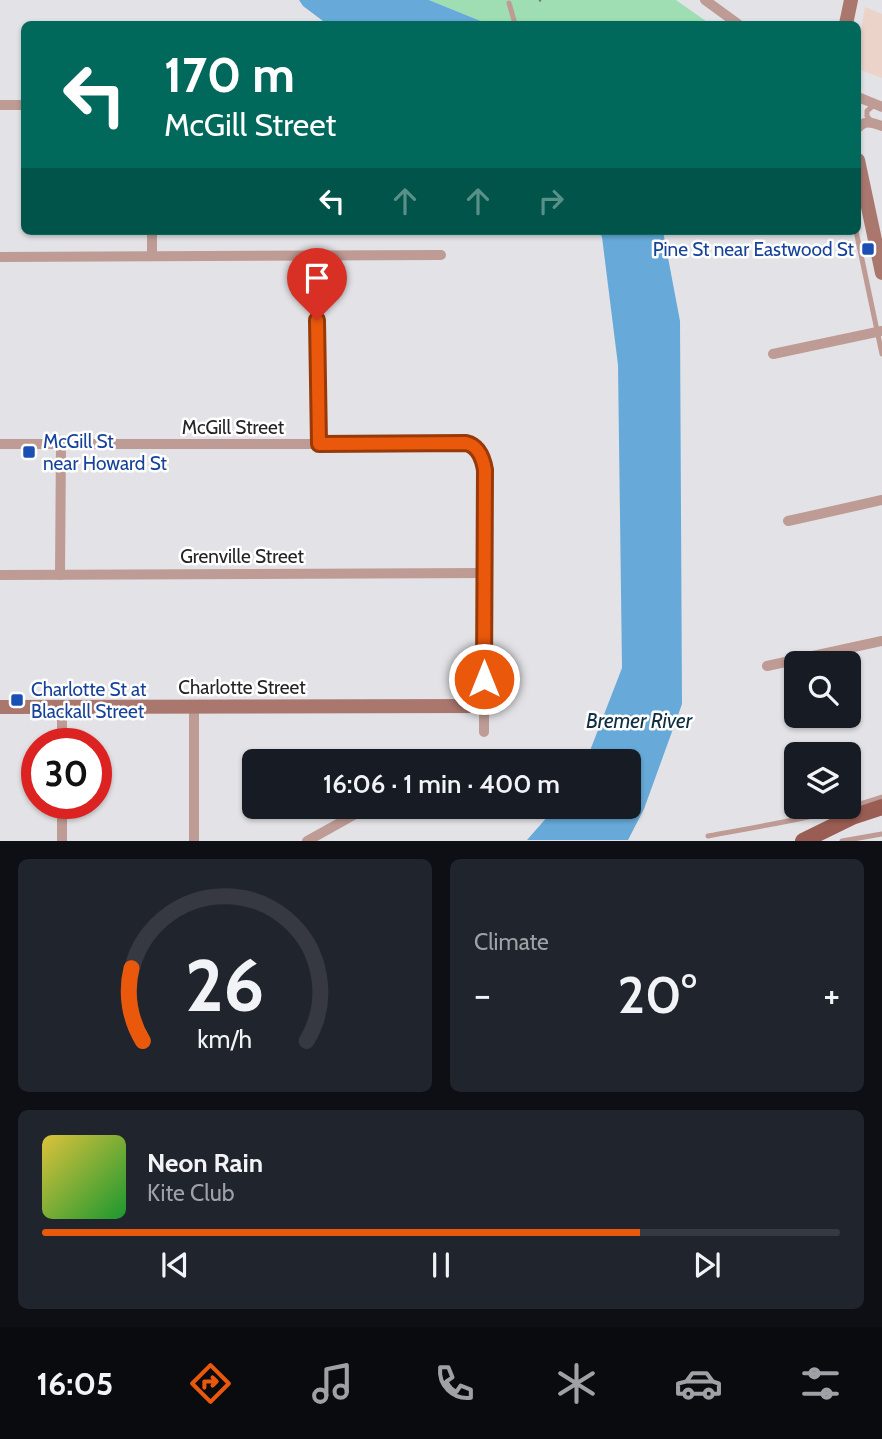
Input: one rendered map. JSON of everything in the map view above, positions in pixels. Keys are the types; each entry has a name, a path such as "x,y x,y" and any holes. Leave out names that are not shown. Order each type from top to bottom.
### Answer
{"main road":[{"path":"803,841 881,807"}],"street":[{"path":"705,0 734,21"},
{"path":"847,21 851,0"},
{"path":"861,98 878,106"},
{"path":"0,105 21,105"},
{"path":"861,174 882,273"},
{"path":"152,235 152,256"},
{"path":"0,257 440,255"},
{"path":"316,256 319,444"},
{"path":"773,354 880,332"},
{"name":"McGill Street","path":"0,444 466,443 476,448 482,456 485,470 484,573"},
{"path":"60,575 61,444"},
{"path":"788,521 882,500"},
{"path":"484,573 484,733"},
{"name":"Grenville Street","path":"0,575 484,573"},
{"path":"767,666 882,641"},
{"path":"62,706 62,728"},
{"path":"194,706 194,841"},
{"name":"Charlotte Street","path":"0,707 484,706"},
{"path":"62,819 62,841"},
{"path":"307,841 346,819"}],"lane":[{"path":"509,3 514,21"},
{"path":"877,124 867,112 878,106"},
{"path":"857,235 880,332 882,354"},
{"path":"861,808 881,807"},
{"path":"861,808 881,807"},
{"path":"708,836 804,819"},
{"path":"842,841 882,834"}],"shaded area":[{"path":"865,7 882,14 882,78 861,70 861,30"}],"green space":[{"path":"429,0 676,0 706,21 481,21"}],"water":[{"path":"299,0 429,0 481,21 323,21"},
{"name":"Bremer River","path":"601,235 664,235 680,321 682,704 641,815 641,749 591,749 622,668 618,365"},
{"name":"Bremer River","path":"545,819 639,819 628,840 527,840"}],"place":[{"name":"Pine St near Eastwood St","path":"868,249"},
{"name":"McGill St near Howard St","path":"29,452"},
{"name":"Charlotte St at Blackall Street","path":"17,700"}],"route":[{"path":"317,320 319,444 466,443 474,445 482,456 485,470 484,679"}]}
